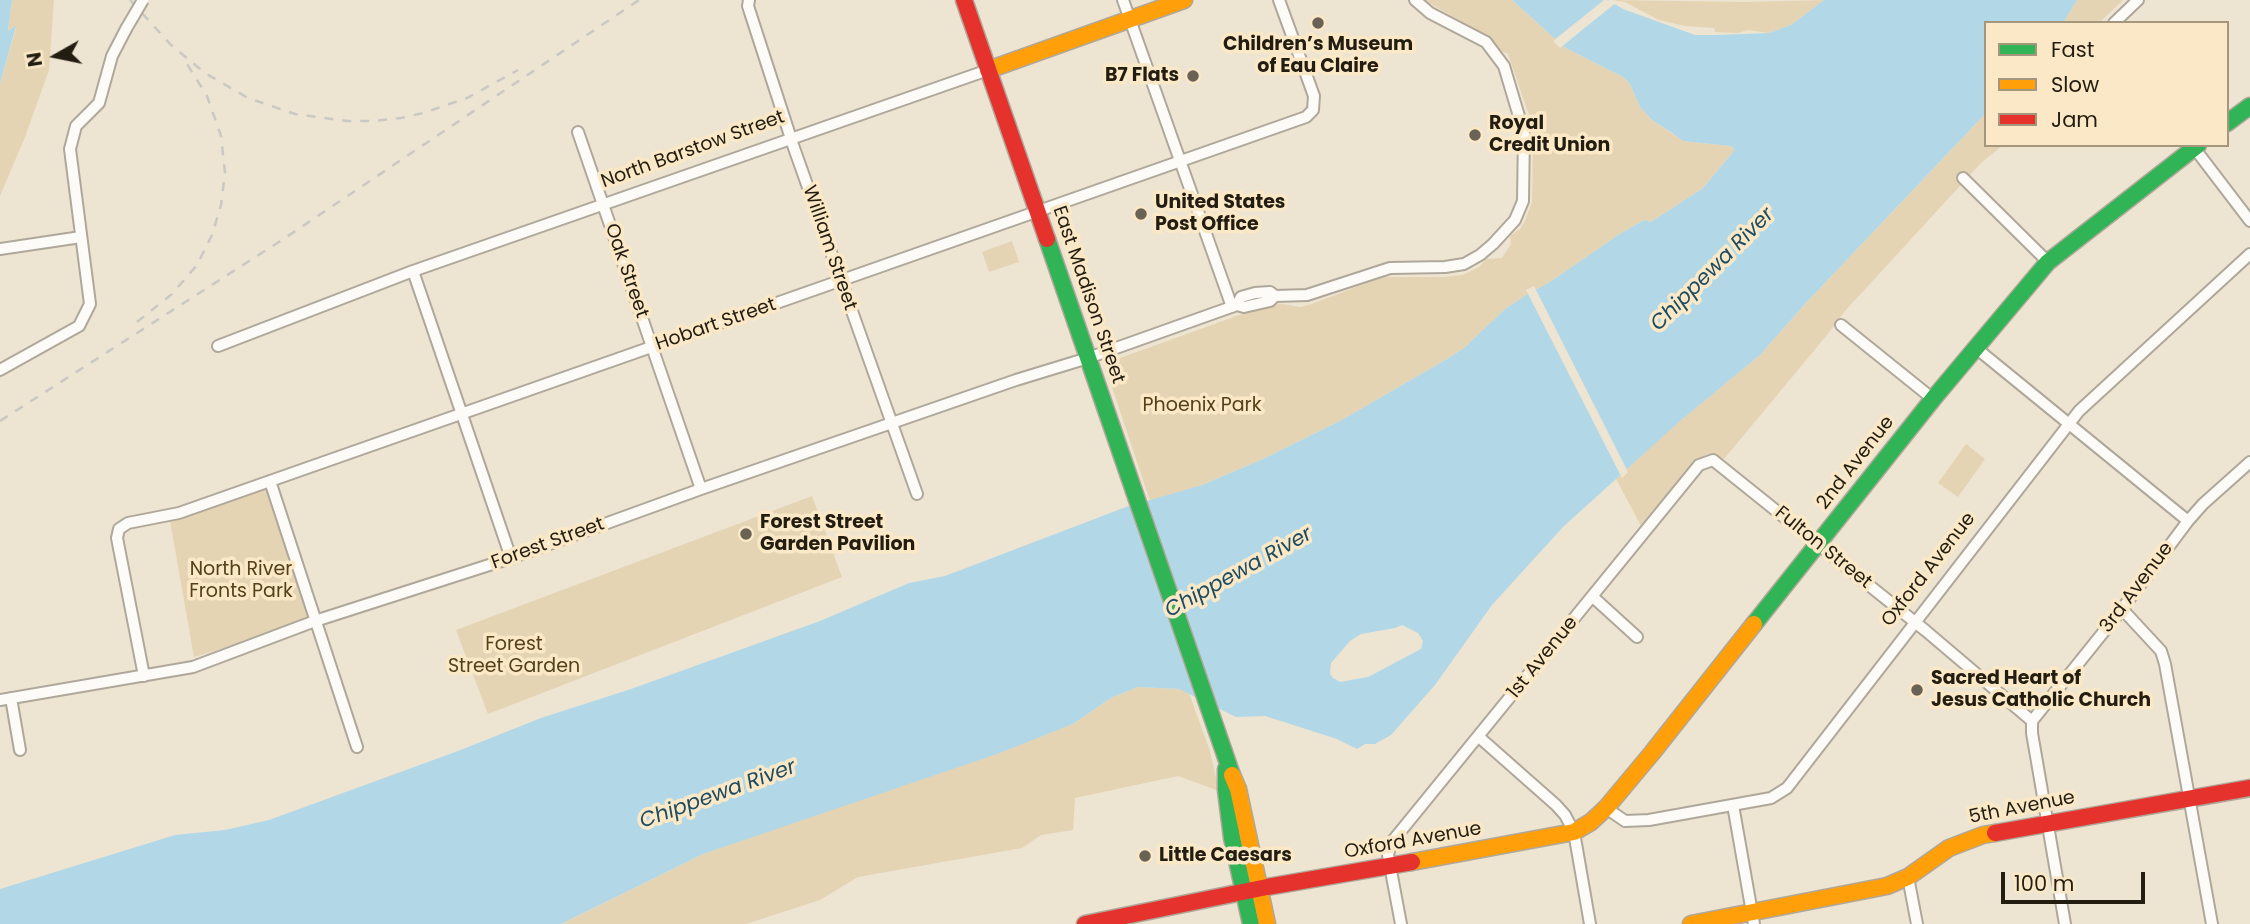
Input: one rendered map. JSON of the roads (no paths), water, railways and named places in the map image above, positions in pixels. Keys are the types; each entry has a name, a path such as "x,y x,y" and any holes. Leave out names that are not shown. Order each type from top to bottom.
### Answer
{"street":[{"path":"0,370 79,326 90,304 69,149 76,126 99,103 111,56 143,0"},
{"name":"William Street","path":"749,0 748,6 791,137 917,494"},
{"path":"1123,0 1234,306"},
{"name":"North Barstow Street","path":"218,346 413,271 1184,0"},
{"name":"Hobart Street","path":"145,676 117,538 119,529 128,523 179,513 1311,114 1314,96 1279,0"},
{"name":"Forest Street","path":"6,699 193,667 315,621 512,558 701,489 1088,358 1234,306 1241,298 1255,293 1270,292 1275,296 1307,295 1390,268 1464,264 1493,244 1519,212 1524,190 1524,133 1504,66 1486,41 1430,13 1415,0"},
{"path":"2116,21 2138,0"},
{"name":"East Madison Street","path":"967,5 1226,763 1228,816 1251,891"},
{"path":"2229,122 2250,106"},
{"name":"Oak Street","path":"578,132 701,489"},
{"name":"2nd Avenue","path":"1574,832 1591,822 1606,808 1933,399 2048,262 2193,147"},
{"path":"2195,147 2250,221"},
{"path":"1964,178 2048,262"},
{"path":"0,249 81,237"},
{"name":"Oxford Avenue","path":"1606,808 1620,819 1633,821 1771,798 1787,788 2079,411 2250,254"},
{"path":"413,271 512,558"},
{"path":"1841,325 1933,399"},
{"path":"1976,348 2188,521"},
{"name":"Fulton Street","path":"1713,460 2032,721"},
{"name":"1st Avenue","path":"1390,867 1388,855 1391,843 1699,465 1713,460"},
{"path":"2246,466 2250,480"},
{"name":"3rd Avenue","path":"2032,721 2188,521 2246,466"},
{"path":"270,481 356,747"},
{"path":"1593,597 1637,637"},
{"path":"2122,609 2161,651 2212,924"},
{"path":"6,699 20,751"},
{"path":"2032,721 2066,924"},
{"path":"1479,737 1556,805 1574,832 1590,924"},
{"name":"5th Avenue","path":"1691,924 1752,918 1887,886 1908,877 1959,843 1990,833 2250,788"},
{"path":"1733,805 1752,918"},
{"name":"Oxford Avenue","path":"1085,924 1574,832"},
{"path":"1390,867 1401,924"},
{"path":"1908,877 1917,924"},
{"path":"1251,891 1251,924"},
{"path":"1251,891 1267,924"}],"water":[{"path":"0,0 12,0 8,31 16,26 0,84"},
{"name":"Chippewa River","path":"1512,0 1608,0 1623,9 1695,35 1715,35 1769,33 1791,25 1824,0 2077,0 2064,21 1984,21 1984,115 1760,355 1680,421 1563,527 1492,605 1435,685 1391,735 1375,744 1365,744 1357,749 1337,739 1265,716 1236,717 1179,689 1138,687 1111,698 1073,724 997,754 703,854 561,924 0,924 0,889 175,835 225,830 269,820 541,718 631,689 820,621 909,583 945,576 1126,507 1202,485 1340,421 1464,348 1505,309 1618,235 1644,220 1651,222 1703,188 1733,152 1734,148 1730,146 1683,141 1652,120 1640,107 1630,84 1623,77 1564,47","holes":["1402,625 1418,633 1423,641 1421,649 1368,677 1340,682 1330,674 1331,663 1350,641 1361,634"]}],"railway":[{"path":"130,0 171,45 205,73 248,98 295,114 347,121 401,118 467,98 518,70"},
{"path":"0,421 285,238 639,0"},
{"path":"137,322 172,294 197,265 212,235 221,205 225,173 221,136 207,96 187,64"}],"place":[{"name":"Children’s Museum of Eau Claire","path":"1318,23"},
{"name":"B7 Flats","path":"1193,76"},
{"name":"Royal Credit Union","path":"1475,135"},
{"name":"United States Post Office","path":"1141,214"},
{"name":"Forest Street Garden Pavilion","path":"746,534"},
{"name":"Sacred Heart of Jesus Catholic Church","path":"1917,690"},
{"name":"Little Caesars","path":"1145,856"}],"park label":[{"name":"Phoenix Park","path":"1202,406"},
{"name":"North River Fronts Park","path":"241,581"},
{"name":"Forest Street Garden","path":"514,656"}]}
